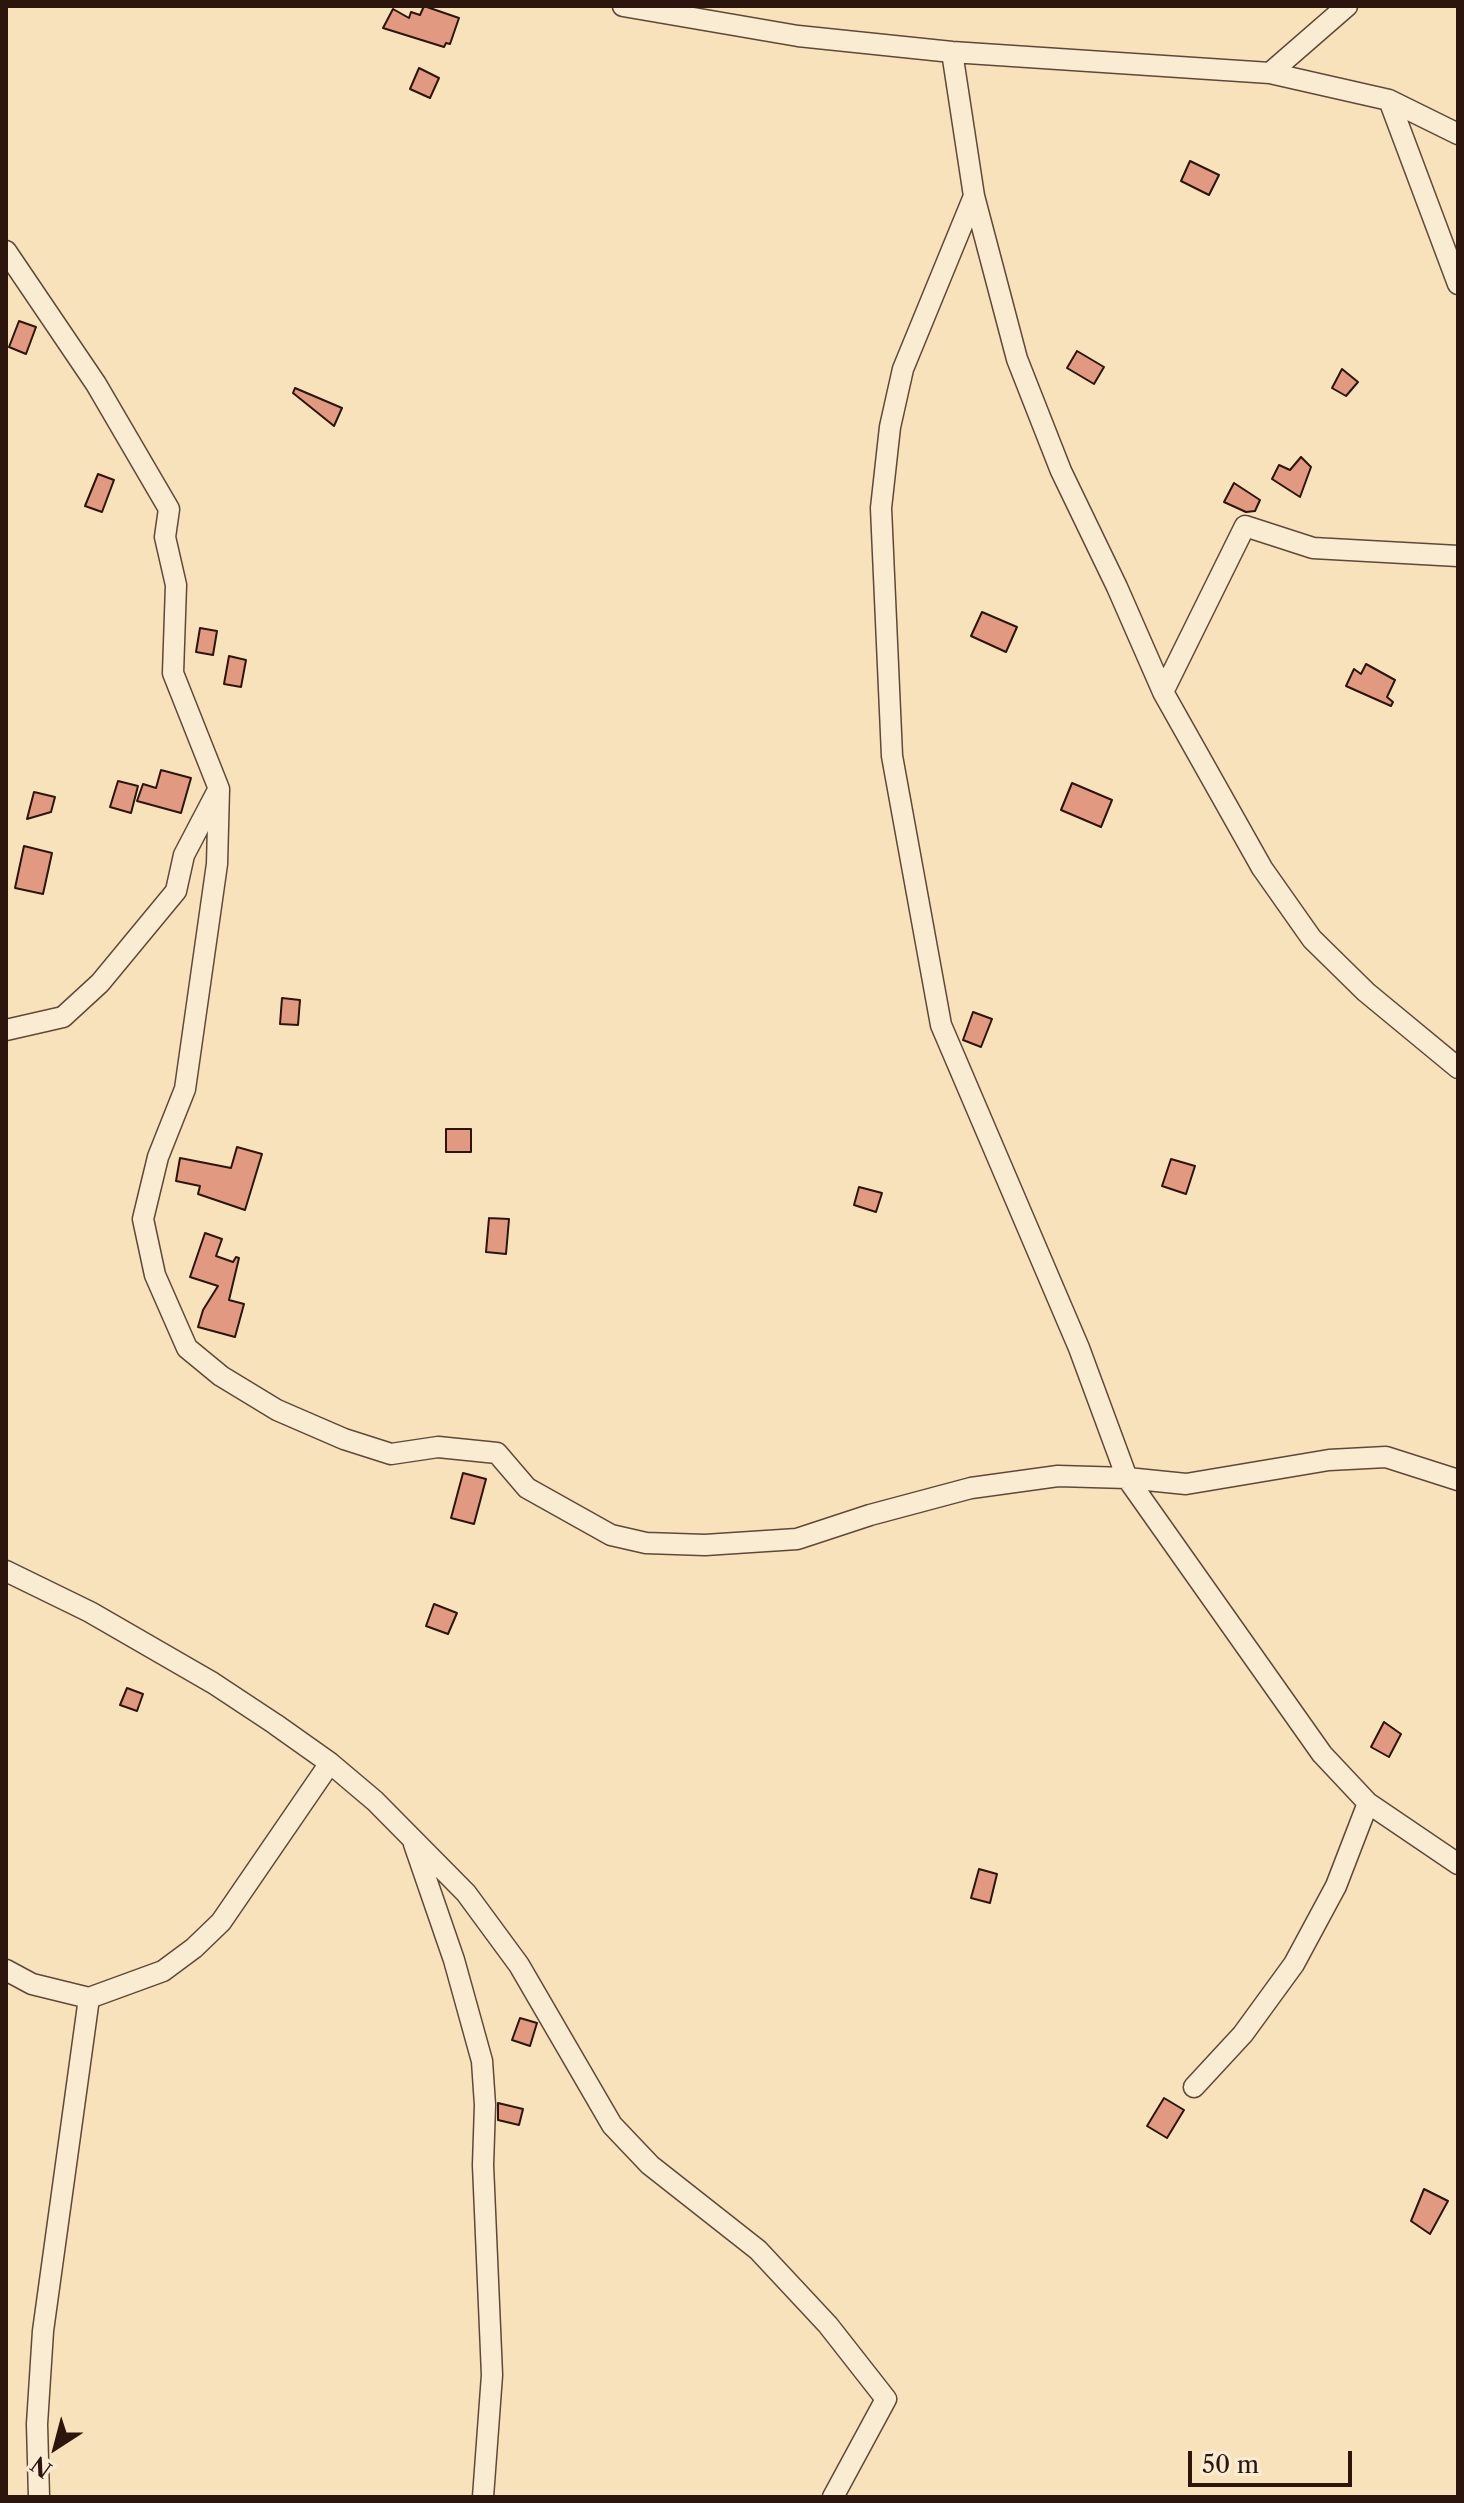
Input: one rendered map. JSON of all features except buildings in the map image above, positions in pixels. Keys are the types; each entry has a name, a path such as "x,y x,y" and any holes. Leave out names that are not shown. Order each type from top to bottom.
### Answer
{"street":[{"path":"623,6 798,36 952,52 1270,73 1389,100 1458,134"},
{"path":"1270,73 1347,6"},
{"path":"952,52 974,196 1017,359 1061,471 1163,692 1262,868 1312,939 1366,992 1458,1068"},
{"path":"1389,100 1458,284"},
{"path":"974,196 903,369 890,427 881,508 892,756 941,1025 1079,1348 1127,1478 1322,1754 1368,1803 1458,1864"},
{"path":"6,251 96,384 169,509 165,537 176,585 173,673 219,789 217,864 185,1089 154,1171 143,1219 155,1275 187,1348 221,1376 277,1410 309,1425 391,1454 438,1447 497,1453 527,1488 611,1535 646,1543 705,1545 797,1539 870,1515 971,1488 1058,1476 1186,1484 1329,1460 1386,1457 1458,1480"},
{"path":"1163,692 1245,526 1313,548 1458,556"},
{"path":"6,1030 63,1017 100,983 176,891 184,855 219,789"},
{"path":"6,1571 90,1612 213,1683 330,1763 375,1801 466,1893 519,1965 612,2125 650,2165 758,2250 828,2325 886,2399 833,2497"},
{"path":"6,1970 32,1984 89,1998 163,1971 194,1948 221,1922 330,1763"},
{"path":"1194,2087 1243,2034 1294,1964 1336,1886 1368,1803"},
{"path":"413,1839 454,1960 482,2061 492,2375 483,2497"},
{"path":"39,2497 37,2424 43,2331 89,1998"}]}
